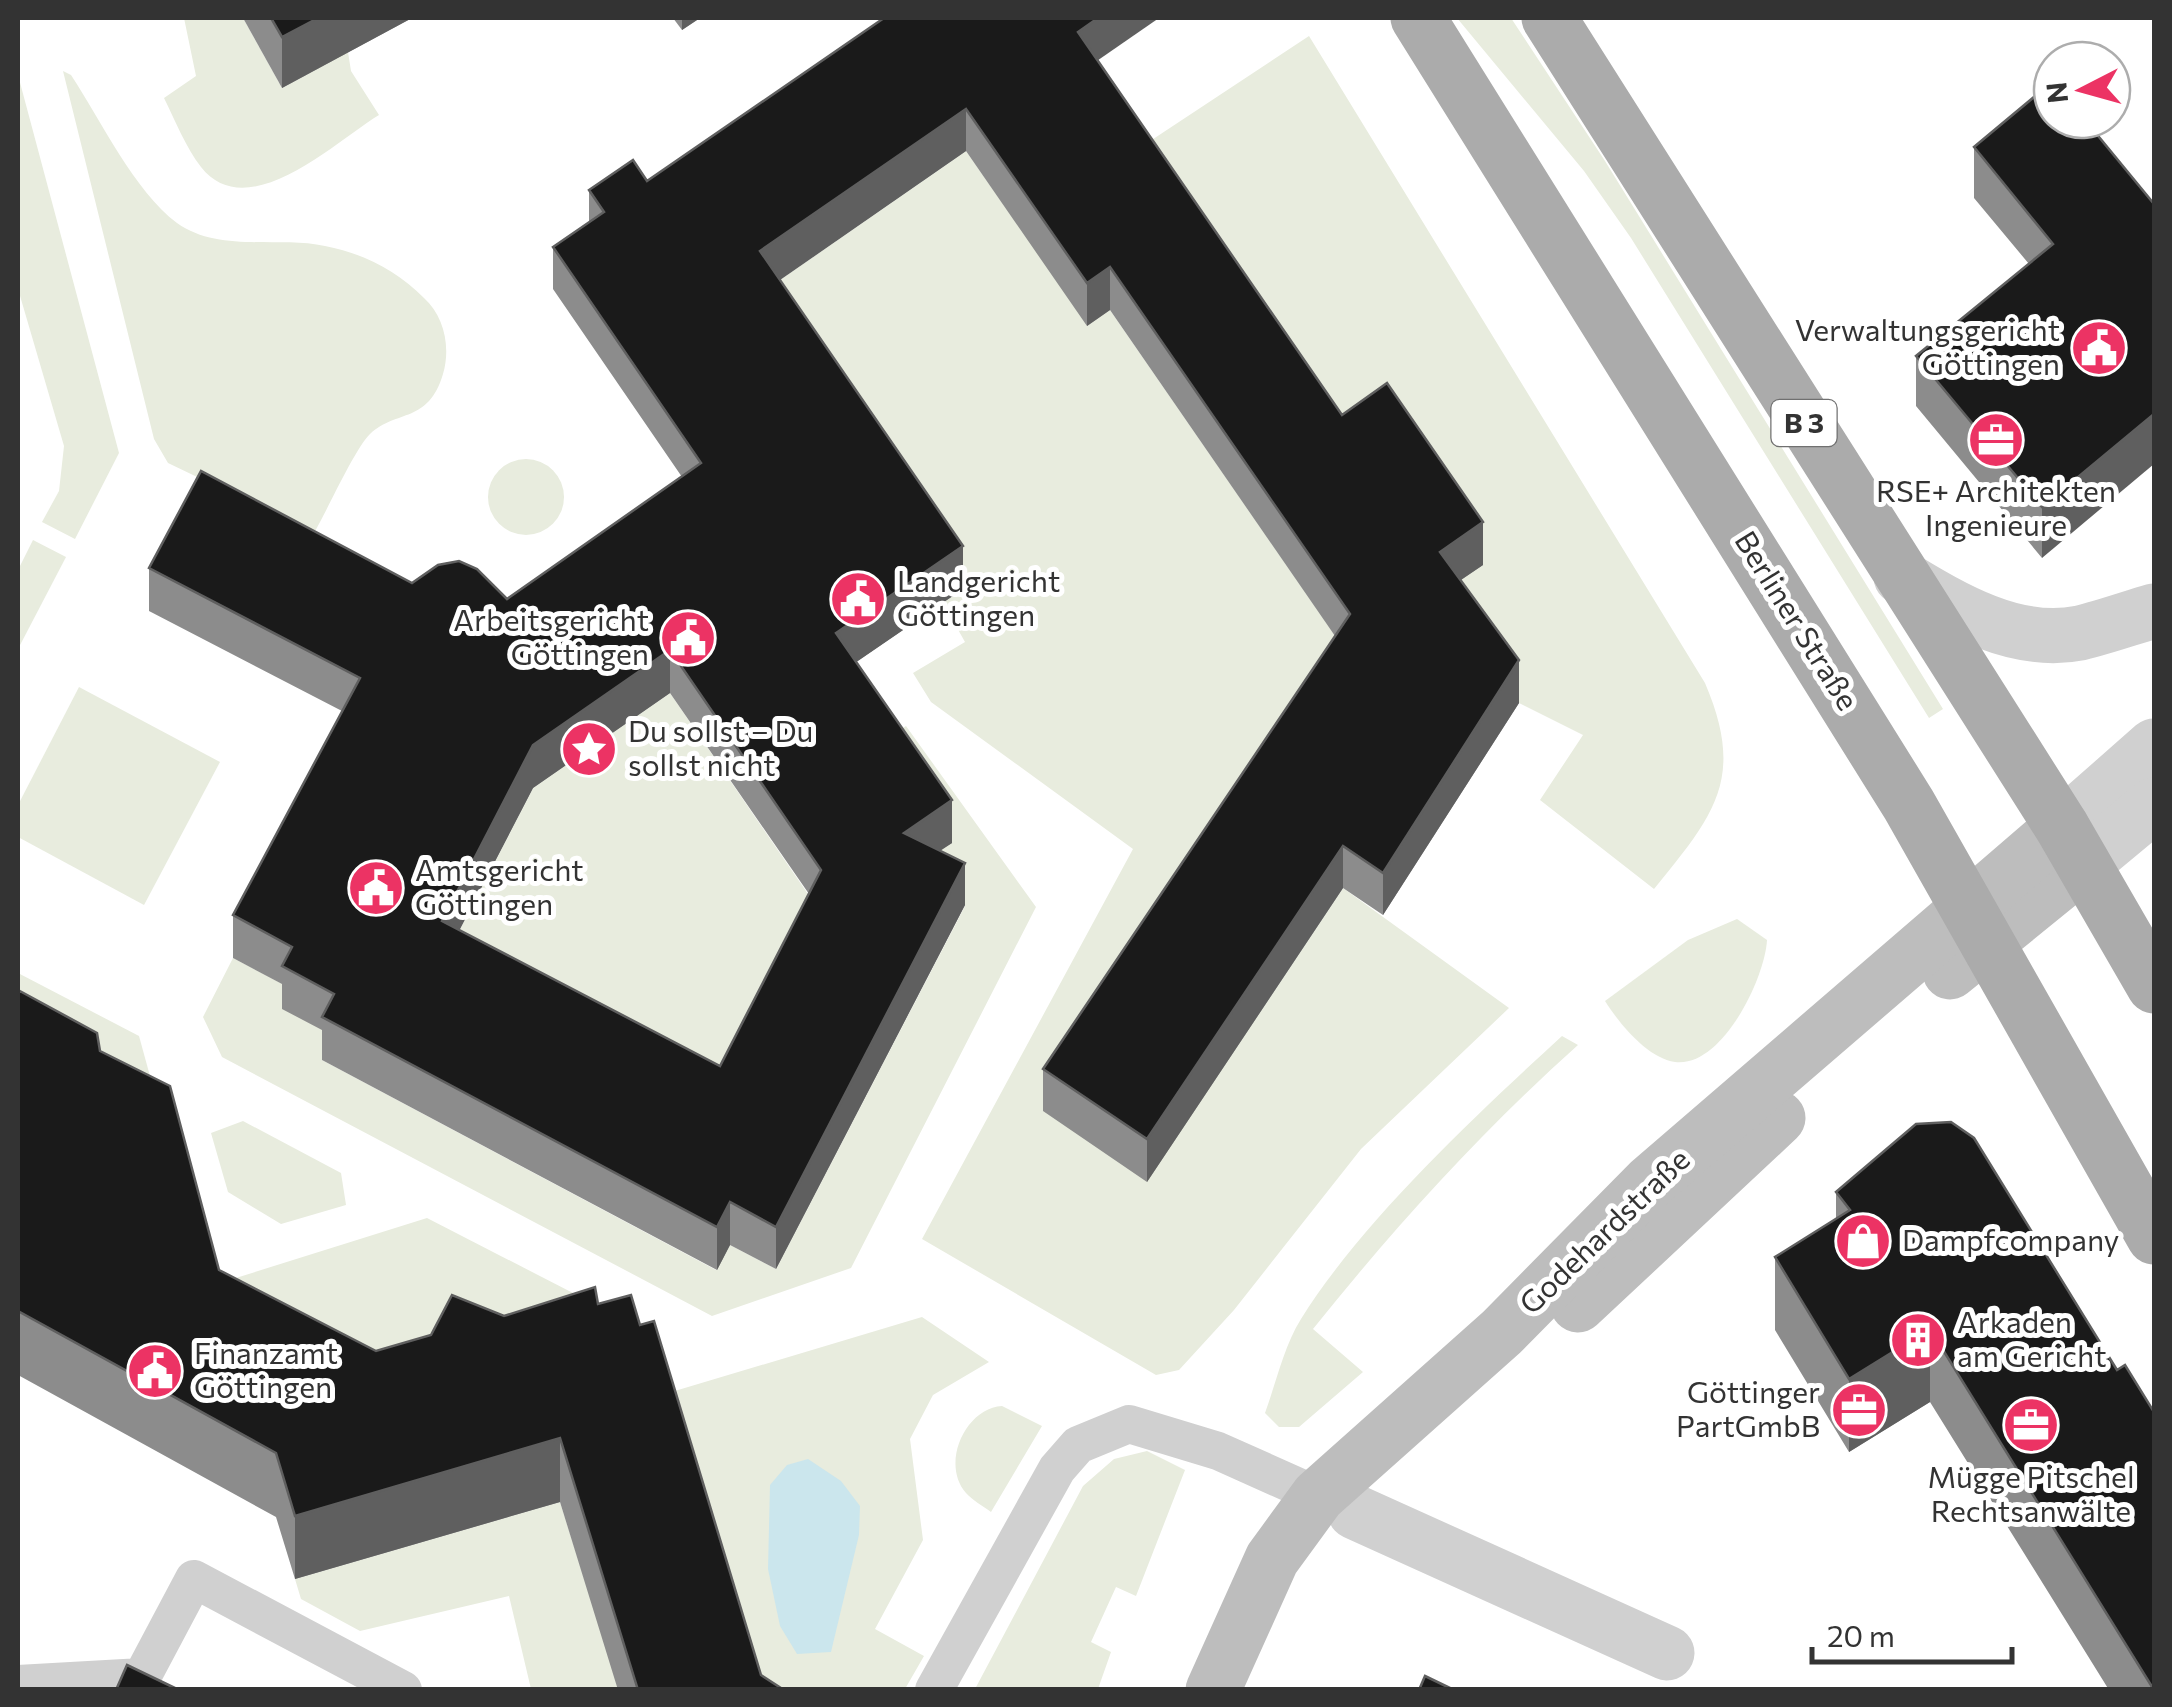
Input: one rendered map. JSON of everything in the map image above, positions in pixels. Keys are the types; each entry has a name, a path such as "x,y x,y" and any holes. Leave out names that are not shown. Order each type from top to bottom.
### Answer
{"main road":[{"name":"Berliner Straße","path":"1418,18 1979,924 2154,1237"},
{"name":"B 3","path":"1549,18 2072,845 2154,986"}],"street":[{"path":"1901,577 1965,616 2043,636 2078,633 2154,611"},
{"path":"2072,845 2154,746"},
{"path":"2072,845 2154,805"},
{"name":"Godehardstraße","path":"1213,1690 1272,1559 1337,1504 1650,1182 1979,924 2072,845"},
{"name":"Godehardstraße","path":"1228,1690 1337,1504"},
{"path":"1337,1504 1667,1653"}],"lane":[{"path":"934,1690 1057,1469 1078,1445 1099,1433 1129,1424 1218,1451 1337,1504"},
{"path":"18,1684 142,1677 194,1579 403,1690"}],"shaded area":[{"path":"184,18 243,18 282,88 348,52 351,71 379,115 317,158 267,184 243,188 220,183 201,167 164,98 196,76"},
{"path":"1457,18 1511,18 1605,161 1943,709 1929,718 1631,238 1584,171"},
{"path":"1309,36 1705,683 1723,745 1723,771 1707,817 1654,889 1540,800 1583,735 1519,703 1440,594 1482,565 1342,457 1132,153"},
{"path":"63,71 71,75 147,193 177,223 211,238 307,243 353,253 402,279 437,314 446,353 437,390 420,408 370,434 314,533 168,463 154,439"},
{"path":"18,75 119,453 75,539 42,522 59,491 64,446 18,289"},
{"path":"966,151 1088,325 1110,310 1350,657 1147,1181 1343,888 1509,1008 1361,1149 1234,1310 1179,1370 1156,1375 922,1239 1133,849 931,702 913,673 965,642 943,603 963,588 760,294"},
{"path":"526,459 553,470 564,497 553,524 526,535 499,524 488,497 499,470"},
{"path":"33,540 66,557 18,649 18,570"},
{"path":"79,687 220,762 144,905 18,837 18,805"},
{"path":"670,693 821,913 720,1108 442,964 533,788"},
{"path":"906,726 1036,907 851,1268 712,1316 222,1057 203,1017 233,958 292,989 334,1036 322,1060 716,1270 730,1245 776,1269 965,906 882,742"},
{"path":"1737,919 1767,940 1758,976 1738,1018 1709,1051 1692,1060 1675,1062 1654,1054 1626,1029 1605,1001 1688,940"},
{"path":"18,973 139,1036 170,1149 18,1053"},
{"path":"1562,1036 1578,1045 1440,1182 1313,1329 1363,1372 1299,1427 1279,1427 1265,1413 1295,1330 1326,1282 1422,1170"},
{"path":"243,1121 341,1173 346,1205 281,1224 228,1192 211,1133"},
{"path":"427,1218 573,1293 595,1351 449,1393 207,1287"},
{"path":"922,1317 989,1362 933,1395 910,1439 923,1540 875,1629 924,1656 905,1689 746,1689 658,1396"},
{"path":"1002,1406 1042,1426 991,1512 968,1496 959,1481 956,1453 968,1426 989,1409"},
{"path":"1147,1451 1185,1470 1136,1596 1116,1587 1091,1642 1111,1652 1098,1689 975,1689 1083,1486 1114,1459"},
{"path":"560,1502 619,1689 531,1689 509,1596 360,1631 301,1599 295,1579"}],"water":[{"path":"808,1459 841,1481 860,1506 859,1535 831,1652 797,1654 780,1626 768,1569 770,1485 787,1465"}],"building":[{"path":"271,18 318,18 282,37"},
{"path":"884,18 1098,18 1078,32 1342,415 1387,383 1483,522 1440,552 1519,660 1383,873 1343,846 1147,1139 1043,1069 1350,614 1110,267 1087,283 966,109 760,251 963,546 836,633 952,800 904,833 965,863 776,1227 730,1202 717,1227 322,1017 334,994 282,966 292,947 233,915 360,678 149,568 201,471 412,583 438,565 459,561 477,569 507,599 701,463 553,247 604,212 589,190 633,160 647,181","holes":["670,650 821,870 720,1066 442,921 533,745"]},
{"name":"Verwaltungsgericht Göttingen","path":"2032,99 2032,140 2101,140 2154,204 2154,414 2042,507 1916,356 2053,244 1974,147"},
{"name":"Finanzamt Göttingen","path":"18,990 97,1033 100,1051 170,1086 219,1270 376,1351 431,1335 452,1295 504,1316 595,1287 598,1304 631,1295 640,1325 654,1321 761,1675 784,1690 638,1690 560,1438 295,1516 276,1453 18,1311"},
{"path":"1951,1122 1974,1138 2117,1370 2125,1365 2154,1412 2154,1690 1930,1329 1849,1379 1775,1257 1850,1210 1836,1192 1916,1124"},
{"path":"127,1665 179,1690 116,1690"},
{"path":"1425,1676 1454,1690 1419,1690"}],"place":[{"name":"Verwaltungsgericht Göttingen","path":"2099,348"},
{"name":"RSE+ Architekten Ingenieure","path":"1996,440"},
{"name":"Landgericht Göttingen","path":"858,599"},
{"name":"Arbeitsgericht Göttingen","path":"688,638"},
{"name":"Du sollst – Du sollst nicht","path":"589,749"},
{"name":"Amtsgericht Göttingen","path":"376,888"},
{"name":"Dampfcompany","path":"1863,1241"},
{"name":"Arkaden am Gericht","path":"1918,1340"},
{"name":"Finanzamt Göttingen","path":"155,1371"},
{"name":"Göttinger PartGmbB","path":"1859,1410"},
{"name":"Mügge Pitschel Rechtsanwälte","path":"2031,1425"}]}
